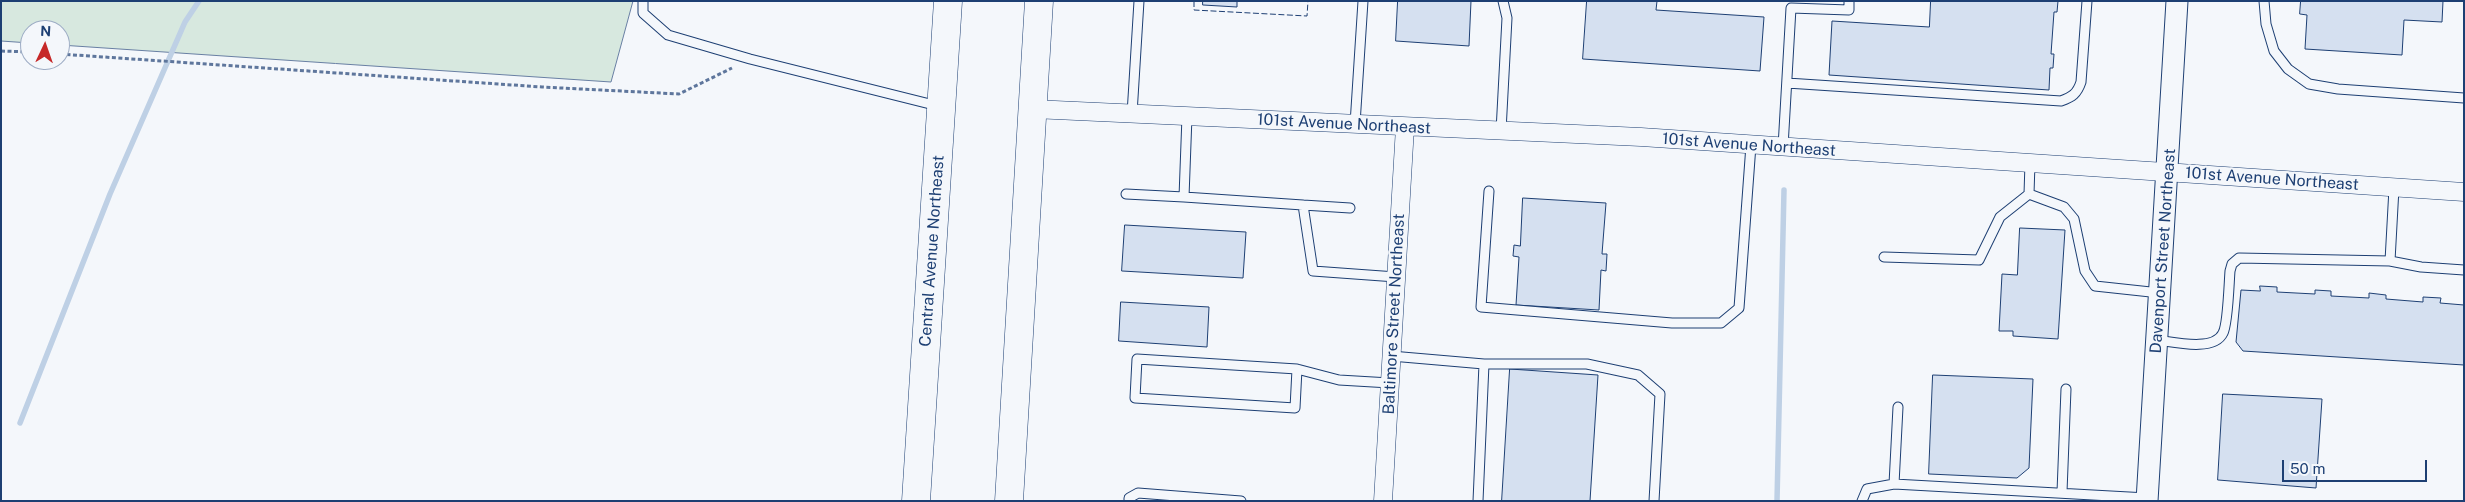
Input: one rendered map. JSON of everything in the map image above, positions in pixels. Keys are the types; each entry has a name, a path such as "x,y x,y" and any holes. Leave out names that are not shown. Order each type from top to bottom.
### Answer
{"highway":[{"name":"Central Avenue Northeast","path":"916,501 948,1"},
{"path":"1009,501 1039,1"}],"street":[{"name":"Davenport Street Northeast","path":"2147,499 2161,294 2177,1"},
{"name":"101st Avenue Northeast","path":"1033,109 1405,126 1751,145 2464,192"},
{"name":"Baltimore Street Northeast","path":"1382,501 1405,126"}],"lane":[{"path":"643,1 643,13 668,34 750,59 941,107"},
{"path":"1132,114 1140,1"},
{"path":"1355,124 1363,1"},
{"path":"1501,131 1507,18 1503,1"},
{"path":"1783,147 1791,8 1849,10 1849,1"},
{"path":"1787,83 2060,101 2071,98 2078,91 2081,82 2087,1"},
{"path":"2264,1 2266,24 2274,50 2288,69 2309,84 2338,89 2464,98"},
{"path":"1184,197 1187,116"},
{"path":"1489,191 1481,307 1672,323 1721,323 1738,308 1751,145"},
{"path":"1884,257 1979,260 2000,217 2029,194 2030,163"},
{"path":"2390,261 2394,188"},
{"path":"1126,194 1350,208"},
{"path":"2029,194 2064,207 2074,220 2085,271 2095,286 2161,294"},
{"path":"1303,205 1313,271 1396,277"},
{"path":"2157,340 2196,345 2214,342 2223,333 2230,271 2232,264 2239,258 2390,261 2421,267 2464,270"},
{"path":"1391,356 1484,364 1587,364 1638,375 1660,394 1654,501"},
{"path":"1297,369 1295,408 1135,398 1137,359 1297,369 1339,380 1390,383"},
{"path":"1478,501 1484,364"},
{"path":"2062,492 2066,389"},
{"path":"1894,484 1898,406"},
{"path":"1862,501 1866,489 1894,484 2062,492 2147,499"},
{"path":"1129,501 1129,498 1138,492 1241,501"}],"path":[{"path":"1,51 20,52"},
{"path":"70,55 542,87 679,94 750,59"}],"shaded area":[{"path":"1,1 633,1 611,82 70,46 70,20 20,20 20,42 1,41"}],"building":[{"path":"1203,1 1237,1 1237,7 1203,5"},
{"path":"1398,1 1471,1 1469,46 1396,41"},
{"path":"1587,1 1657,1 1656,10 1764,17 1760,71 1583,59"},
{"path":"1931,1 2058,1 2057,12 2054,12 2051,54 2054,54 2053,68 2050,68 2049,90 1829,75 1832,21 1929,27"},
{"path":"2301,1 2443,1 2442,22 2404,20 2402,55 2305,49 2307,15 2300,14"},
{"path":"1523,198 1606,203 1602,254 1607,254 1606,271 1601,270 1599,310 1516,305 1519,257 1513,256 1514,245 1520,246"},
{"path":"1125,225 1246,232 1243,278 1122,271"},
{"path":"2020,228 2065,230 2058,339 2013,336 2013,331 1999,331 2002,274 2017,275"},
{"path":"2260,286 2277,287 2277,292 2315,294 2315,290 2331,291 2331,296 2369,298 2369,293 2386,295 2386,299 2423,302 2423,297 2441,298 2440,303 2464,305 2464,365 2243,351 2236,342 2241,290 2260,291"},
{"path":"1121,302 1209,307 1207,347 1119,341"},
{"path":"1510,369 1598,375 1590,501 1502,501"},
{"path":"1933,375 2033,379 2029,468 2017,478 1929,474"},
{"path":"2223,394 2322,399 2316,488 2218,480"}],"waterway":[{"path":"20,423 110,194 185,22 199,1"},
{"path":"1777,501 1784,190"}],"fence":[{"path":"1194,1 1194,10 1307,16 1308,1"}]}
